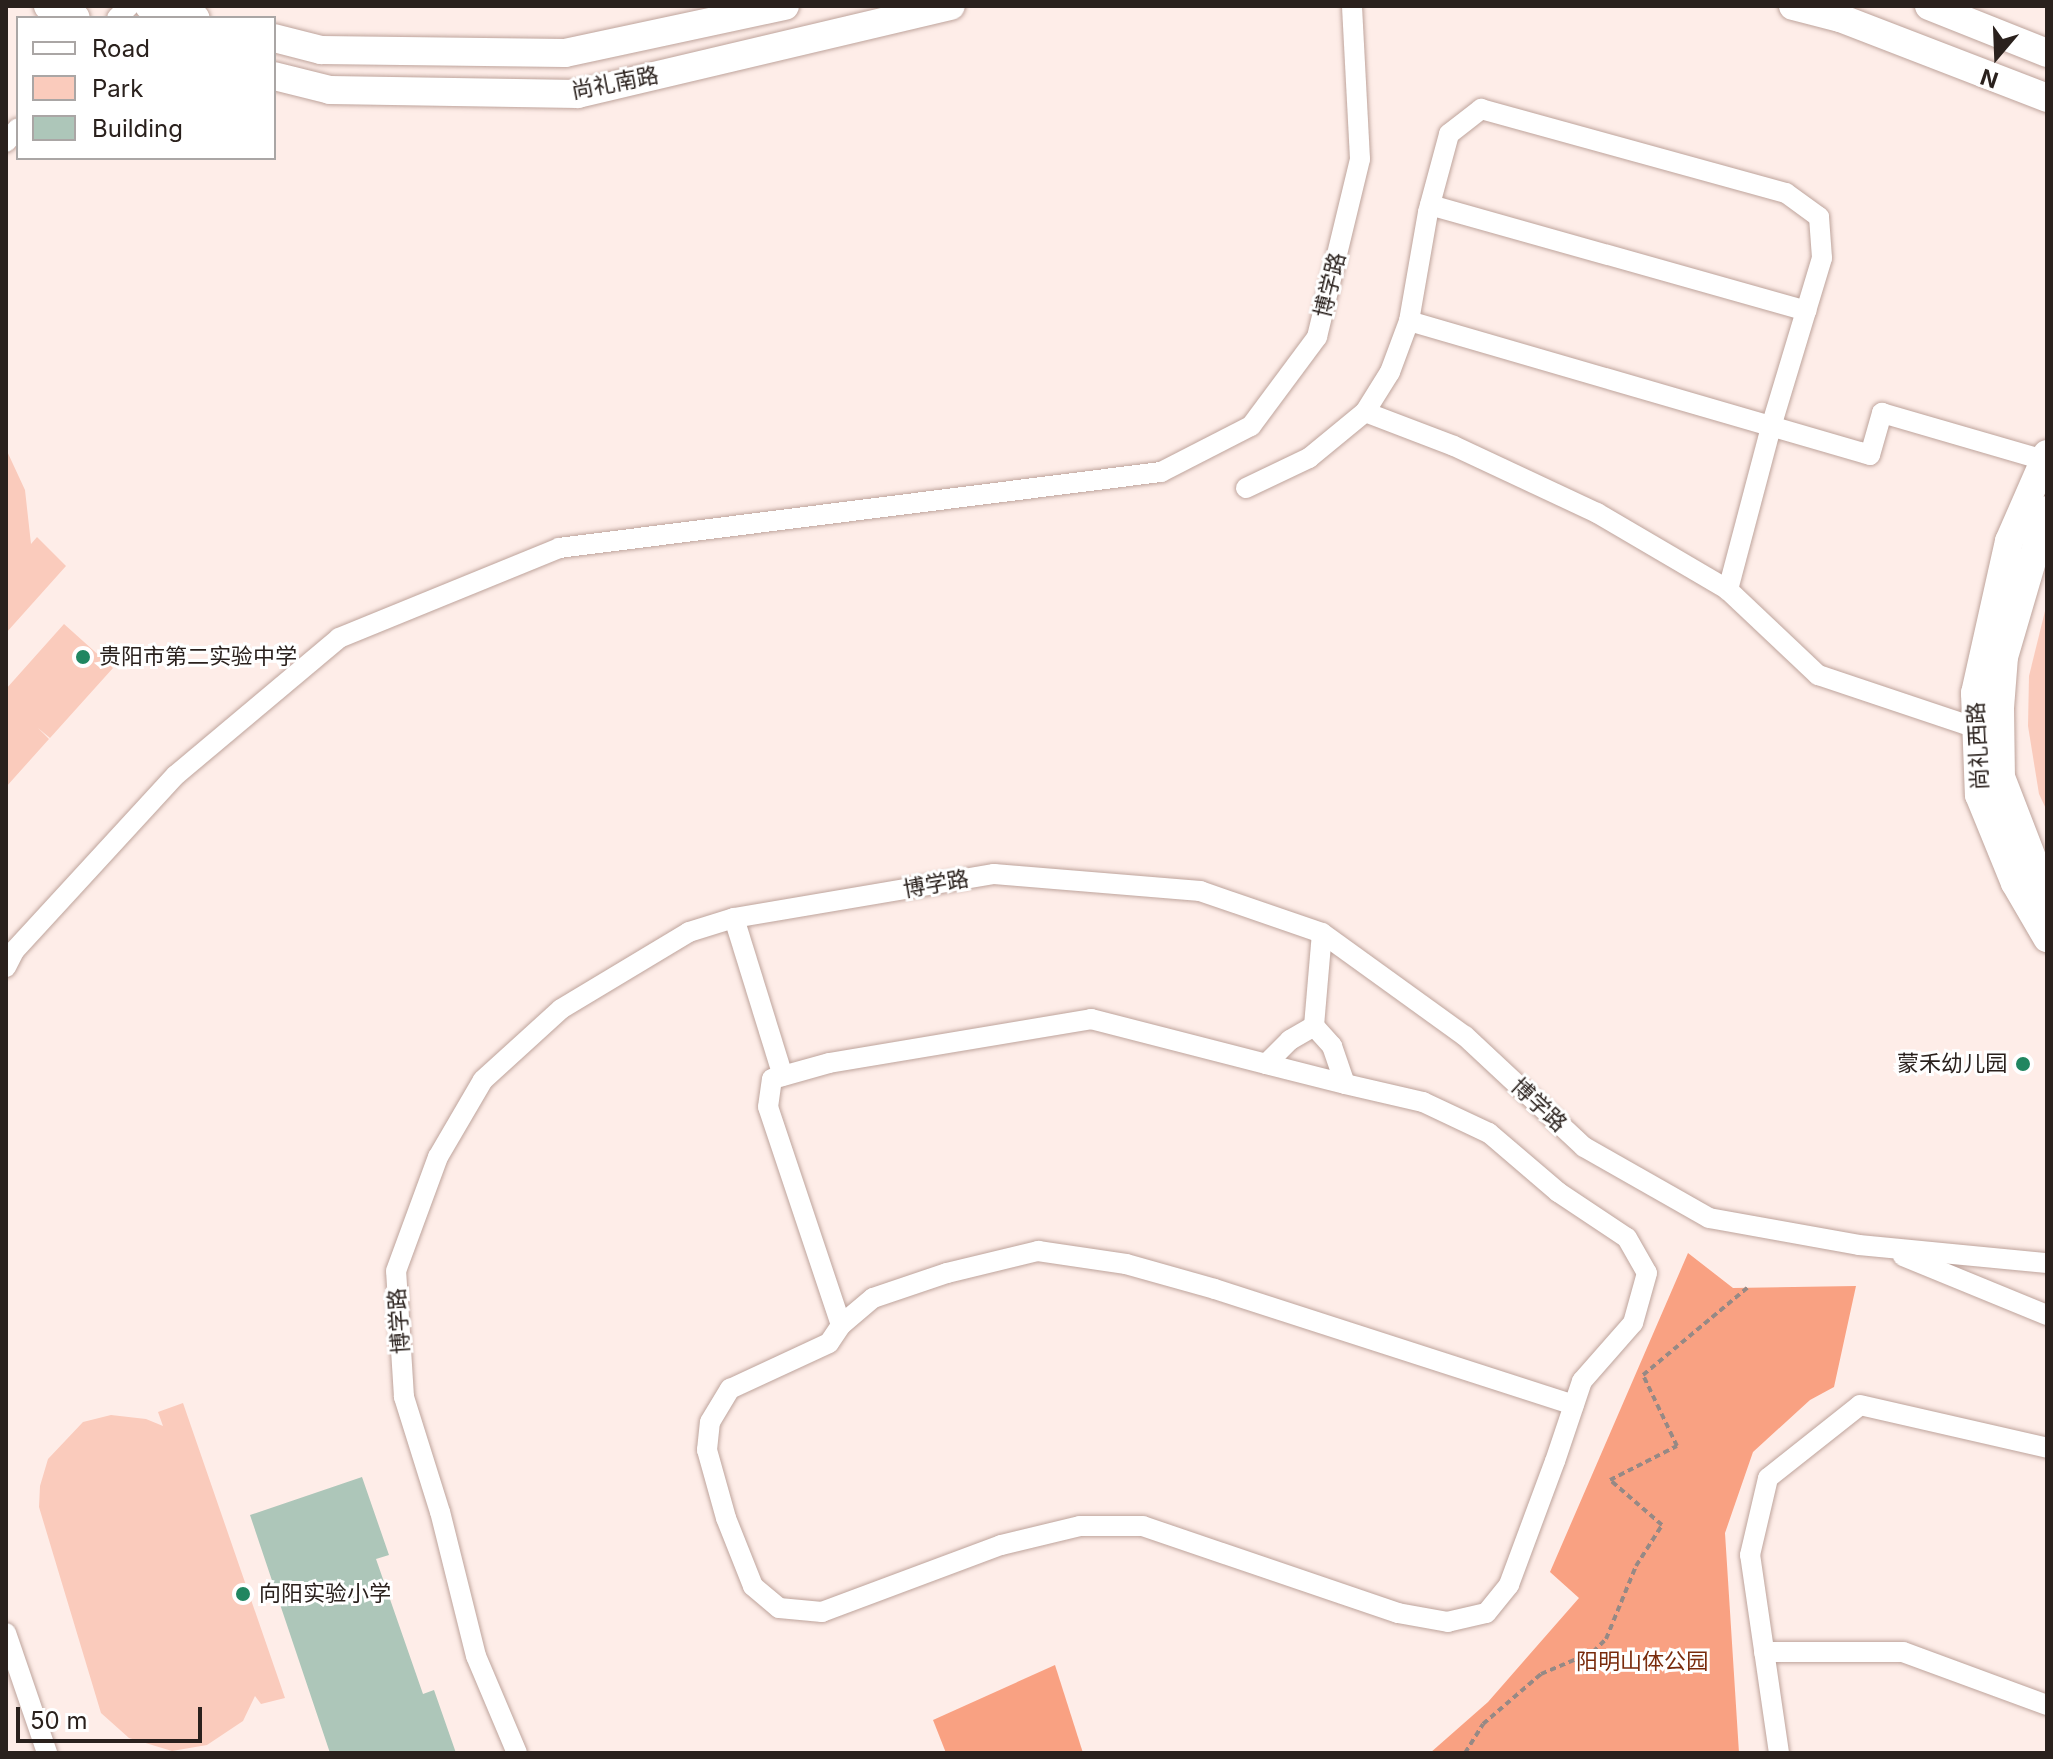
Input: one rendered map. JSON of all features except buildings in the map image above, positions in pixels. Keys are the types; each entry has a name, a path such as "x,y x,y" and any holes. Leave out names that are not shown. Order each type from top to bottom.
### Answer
{"main road":[{"path":"48,6 71,16"},
{"path":"149,6 187,16"},
{"name":"尚礼南路","path":"276,39 321,50 565,53 785,6"},
{"name":"尚礼南路","path":"276,76 330,90 578,94 951,6"},
{"path":"1793,6 1840,18 2047,98"},
{"path":"1929,6 2047,53"},
{"name":"尚礼西路","path":"2046,457 2009,541 1975,693 1979,795 2015,883 2047,938"},
{"name":"尚礼西路","path":"2047,510 2004,657 2000,708 2001,777 2047,896"}],"street":[{"name":"博学路","path":"6,967 14,951 176,775 339,638 559,548 1161,472 1251,426 1317,337 1335,263 1360,159 1352,6"},
{"path":"1246,488 1309,458 1365,412 1390,372 1409,321 1430,205 1449,134 1481,109 1786,193 1819,217 1822,258 1771,427 1728,590"},
{"path":"1430,205 1806,311"},
{"path":"1409,321 1870,455 1882,413 2046,457"},
{"path":"1365,412 1454,446 1597,513 1728,590 1818,675 1976,728"},
{"name":"博学路","path":"517,1753 476,1656 440,1512 404,1397 396,1271 438,1157 483,1080 561,1009 689,932 734,918 994,874 1200,891 1322,933 1465,1036 1584,1147 1709,1218 1884,1248 2047,1263"},
{"path":"734,918 783,1076"},
{"path":"1322,933 1314,1026 1332,1046 1345,1084"},
{"path":"841,1325 768,1107 772,1079 829,1063 1091,1019 1423,1102 1489,1133 1558,1192 1627,1238 1647,1273 1633,1323 1582,1381 1574,1405 1509,1585 1486,1613 1448,1622 1398,1613 1143,1526 1067,1529 1001,1545 822,1612 779,1608 753,1586 726,1518 707,1450 710,1422 730,1389 829,1343 841,1325 873,1298 947,1273 1038,1251 1126,1264 1215,1289 1574,1405"},
{"path":"1266,1064 1290,1040 1314,1026"},
{"path":"1884,1248 2047,1315"},
{"path":"1779,1753 1750,1555 1768,1478 1860,1405 2047,1448"},
{"path":"6,1633 47,1753"},
{"path":"1764,1652 1903,1652 2047,1705"}],"path":[{"path":"1465,1753 1483,1724 1541,1674 1593,1652 1606,1639 1636,1566 1662,1525 1610,1480 1677,1446 1643,1375 1747,1288"}],"green space":[{"path":"6,449 25,490 31,544 37,537 66,566 6,633"},
{"path":"2047,603 2047,811 2039,794 2028,726 2029,676"},
{"path":"64,624 113,668 50,738 38,728 49,739 6,787 6,689"},
{"name":"阳明山体公园","path":"1688,1253 1733,1288 1856,1286 1834,1387 1810,1400 1753,1452 1725,1533 1739,1753 1430,1753 1488,1702 1579,1598 1550,1572"},
{"path":"183,1403 285,1698 261,1704 255,1696 243,1721 207,1745 172,1751 129,1738 101,1713 39,1507 40,1486 48,1459 83,1422 111,1415 146,1419 163,1426 158,1412"},
{"path":"1055,1665 1083,1753 946,1753 933,1720"}],"place":[{"name":"贵阳市第二实验中学","path":"83,657"},
{"name":"蒙禾幼儿园","path":"2023,1064"},
{"name":"向阳实验小学","path":"243,1594"}]}
